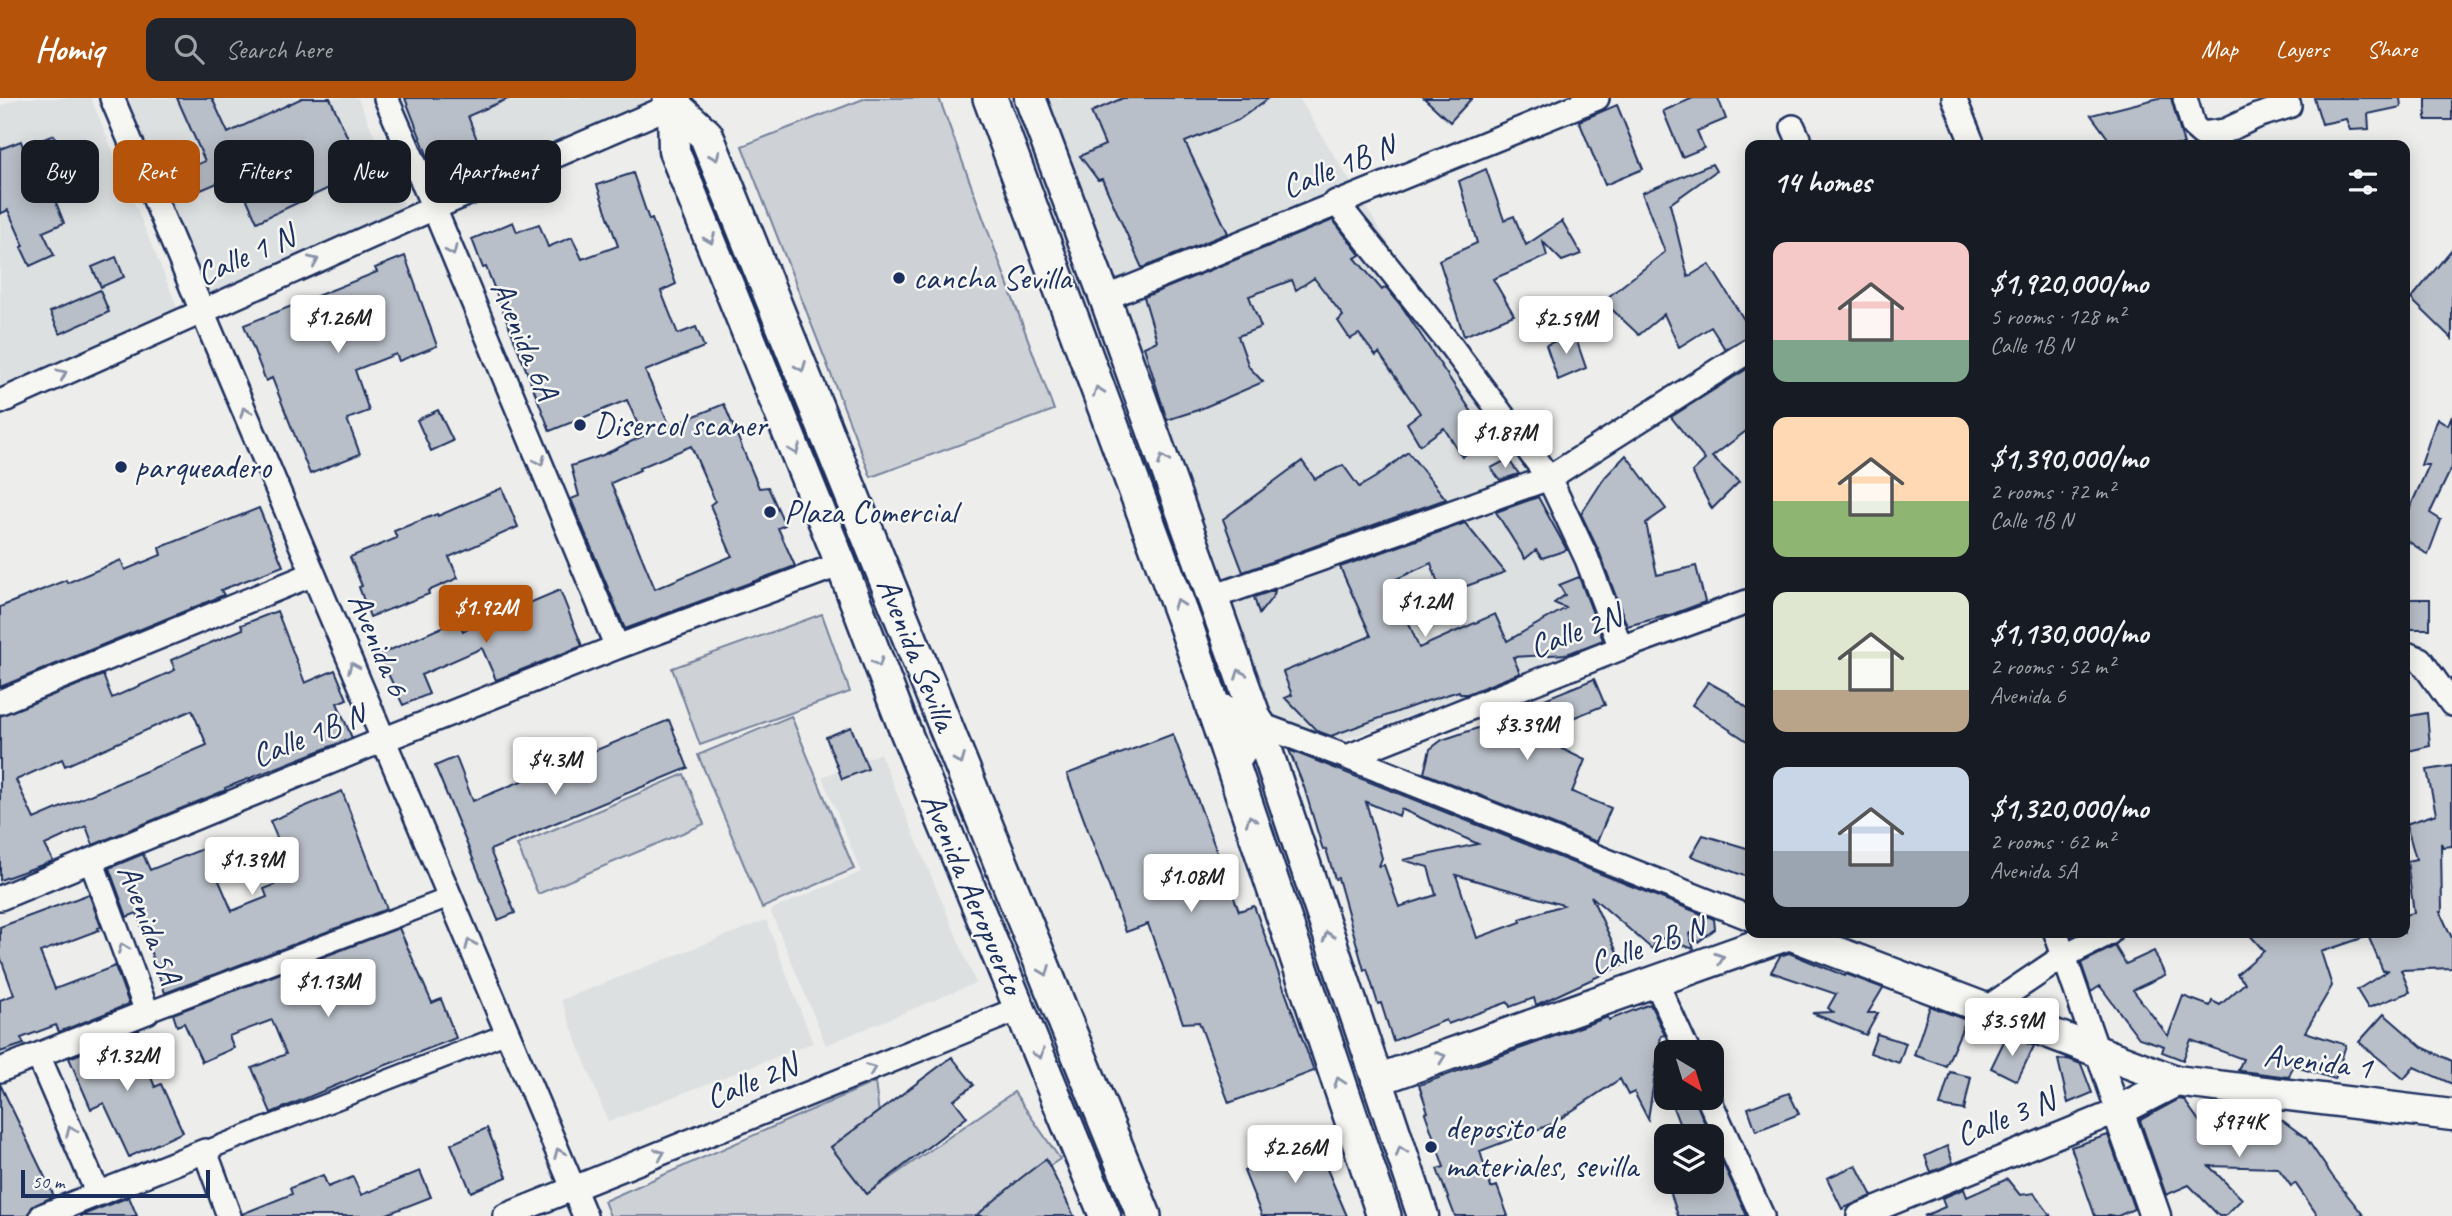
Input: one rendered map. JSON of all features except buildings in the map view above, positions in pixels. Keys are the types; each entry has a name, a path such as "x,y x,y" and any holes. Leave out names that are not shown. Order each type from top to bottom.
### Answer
{"main road":[{"path":"990,98 1176,600 1384,1216"},
{"name":"Avenida Sevilla","path":"672,101 706,135 1144,1216"},
{"path":"1213,708 1258,724 1232,762"}],"street":[{"name":"Avenida 6","path":"111,98 585,1216"},
{"name":"Avenida 6A","path":"386,98 617,647"},
{"path":"1030,98 1258,724 1423,1216"},
{"name":"Calle 1B N","path":"1105,298 1597,98"},
{"path":"1954,98 1971,140"},
{"path":"2185,98 2193,126 2202,134 2227,138 2257,116 2289,106"},
{"name":"Calle 1 N","path":"0,402 672,101"},
{"name":"Avenida Aeropuerto","path":"672,101 674,151 841,564 902,723 1105,1216"},
{"path":"1336,202 1451,346 1549,478 1587,559 1621,648"},
{"path":"1213,597 1549,478 1745,354"},
{"name":"Calle 1B N","path":"0,898 617,647 841,564"},
{"path":"0,702 313,574"},
{"name":"Calle 2N","path":"1347,757 1621,648 1745,603"},
{"path":"2410,655 2420,659 2452,704"},
{"path":"1258,724 1745,916"},
{"name":"Avenida 5A","path":"91,860 147,1012"},
{"path":"0,1070 450,897"},
{"name":"Calle 2B N","path":"1377,1080 1774,938"},
{"name":"Calle 2B N","path":"1801,938 2176,1081"},
{"path":"2058,938 2155,1216"},
{"path":"1987,1008 2064,956 2099,938"},
{"path":"1655,980 1682,1040"},
{"name":"Calle 2N","path":"505,1216 1021,1008"},
{"path":"42,1216 508,1033"},
{"path":"38,1055 98,1194"},
{"name":"Calle 3 N","path":"1859,1216 2118,1111 2176,1081"},
{"name":"Avenida 1","path":"2176,1081 2452,1115"},
{"path":"1714,1110 1762,1216"},
{"path":"205,1152 229,1216"}],"shaded area":[{"path":"20,98 91,98 113,151 113,203 134,203 179,311 0,389 0,106"},
{"path":"122,98 358,98 376,140 328,140 328,203 403,203 408,214 209,301 167,203 200,203 200,140 140,140"},
{"path":"390,98 645,98 650,110 561,146 561,140 425,140 425,179 411,146 411,140 408,140"},
{"name":"cancha Sevilla","path":"866,98 939,98 1054,410 871,477 742,146"},
{"path":"1040,98 1299,98 1540,490 1610,642 1331,745 1263,716"},
{"path":"822,614 850,692 700,745 672,668"},
{"path":"791,716 854,869 762,908 698,755"},
{"path":"880,753 976,983 826,1045 770,910 861,872 822,777"},
{"path":"684,774 704,824 538,894 517,845"},
{"path":"766,920 813,1043 608,1122 561,1000"},
{"path":"875,1082 879,1114 831,1147 867,1194 1014,1092 1060,1159 976,1216 610,1216 604,1201"}],"place":[{"name":"cancha Sevilla","path":"899,278"},
{"name":"Disercol scaner","path":"580,425"},
{"name":"parqueadero","path":"121,467"},
{"name":"Plaza Comercial","path":"770,512"},
{"name":"deposito de materiales, sevilla","path":"1431,1147"}]}
